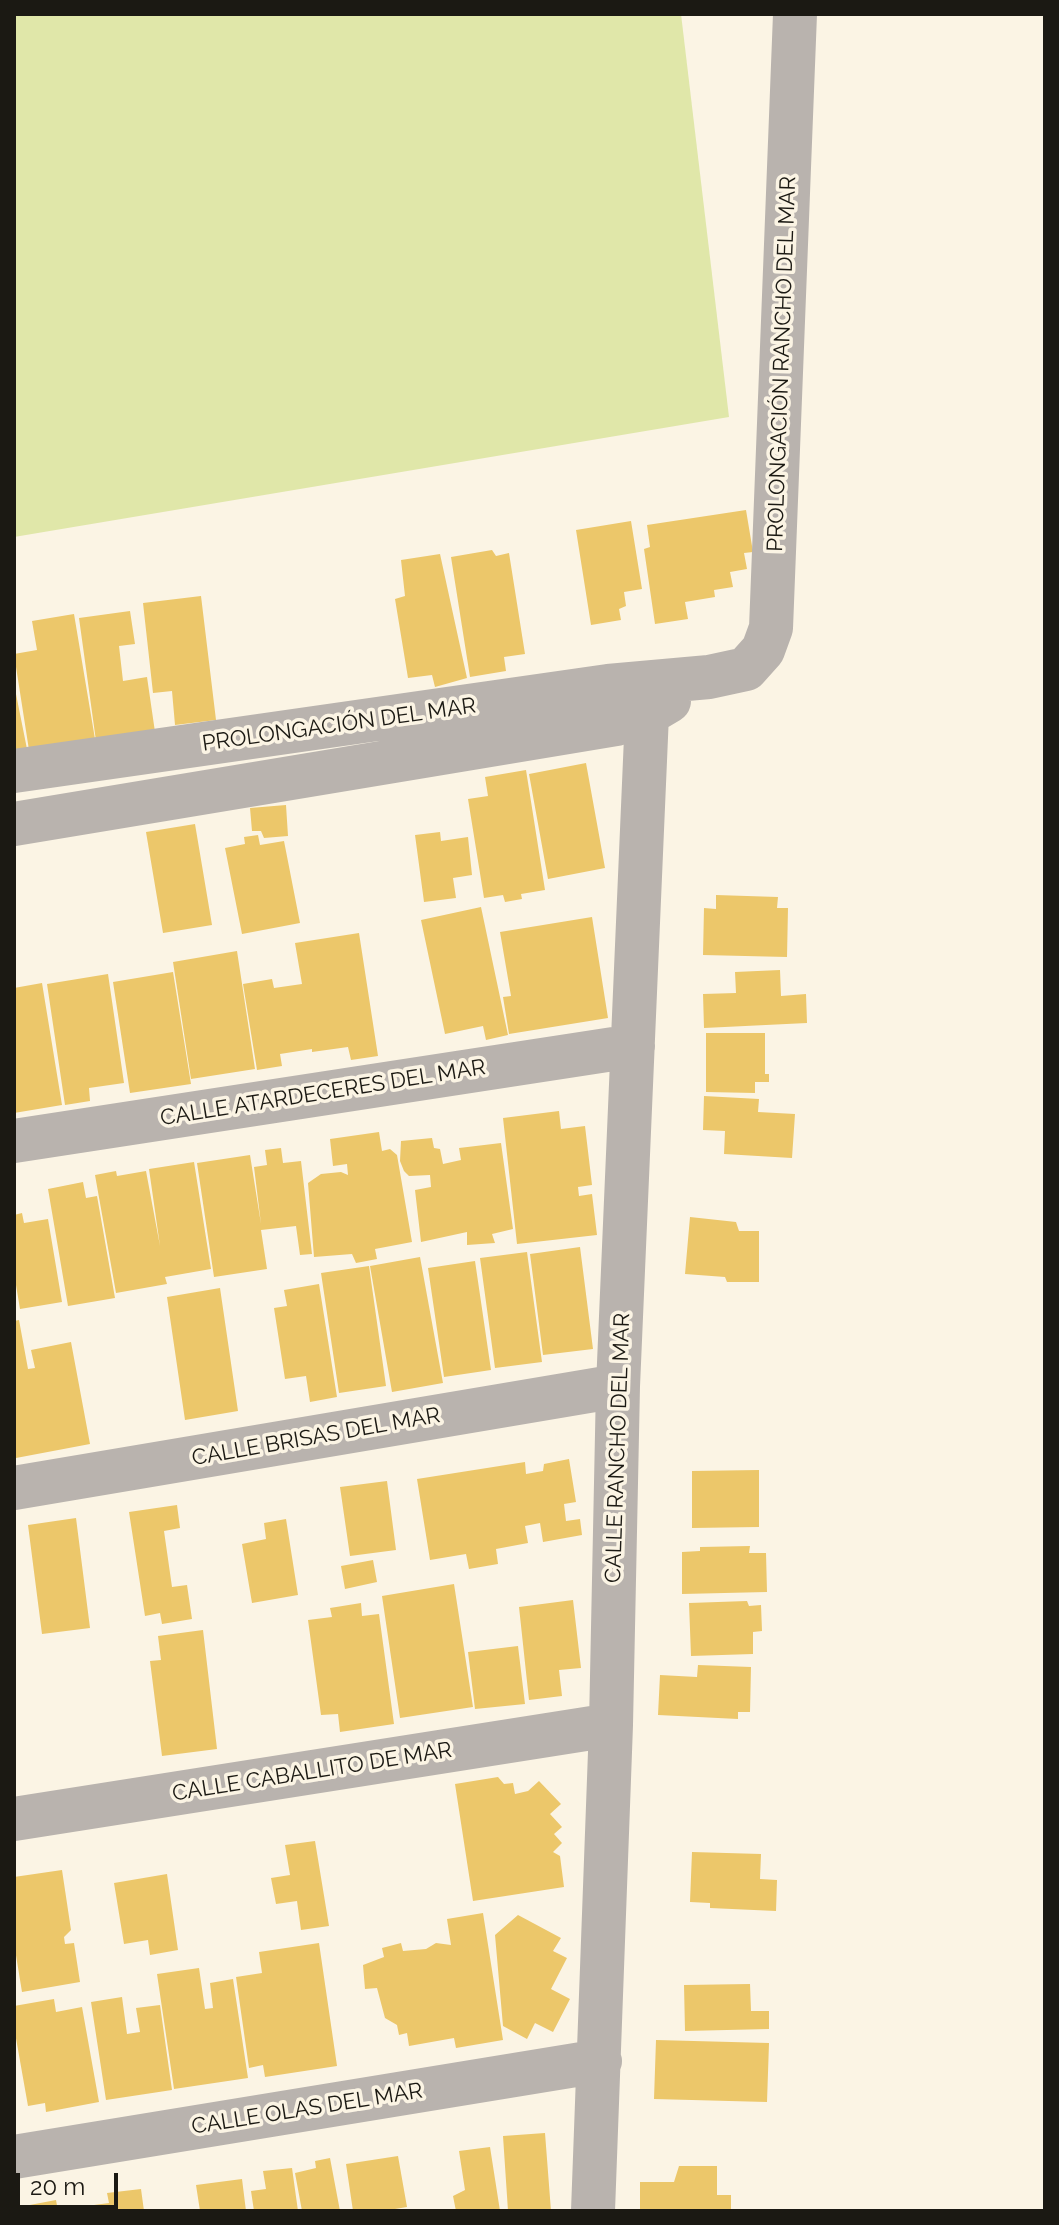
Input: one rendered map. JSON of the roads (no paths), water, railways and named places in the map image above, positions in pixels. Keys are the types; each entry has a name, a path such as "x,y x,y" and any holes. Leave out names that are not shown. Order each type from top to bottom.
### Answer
{"street":[{"name":"PROLONGACIÓN RANCHO DEL MAR","path":"647,700 709,677 746,669 763,650 771,628 795,14"},
{"name":"PROLONGACIÓN DEL MAR","path":"608,686 647,700 616,724 27,822 24,770 608,686"},
{"name":"CALLE RANCHO DEL MAR","path":"593,2211 611,1725 618,1386 647,700"},
{"name":"CALLE ATARDECERES DEL MAR","path":"14,1141 633,1046"},
{"name":"CALLE BRISAS DEL MAR","path":"14,1488 618,1386"},
{"name":"CALLE CABALLITO DE MAR","path":"14,1819 611,1725"},
{"name":"CALLE OLAS DEL MAR","path":"14,2157 600,2061"}]}
